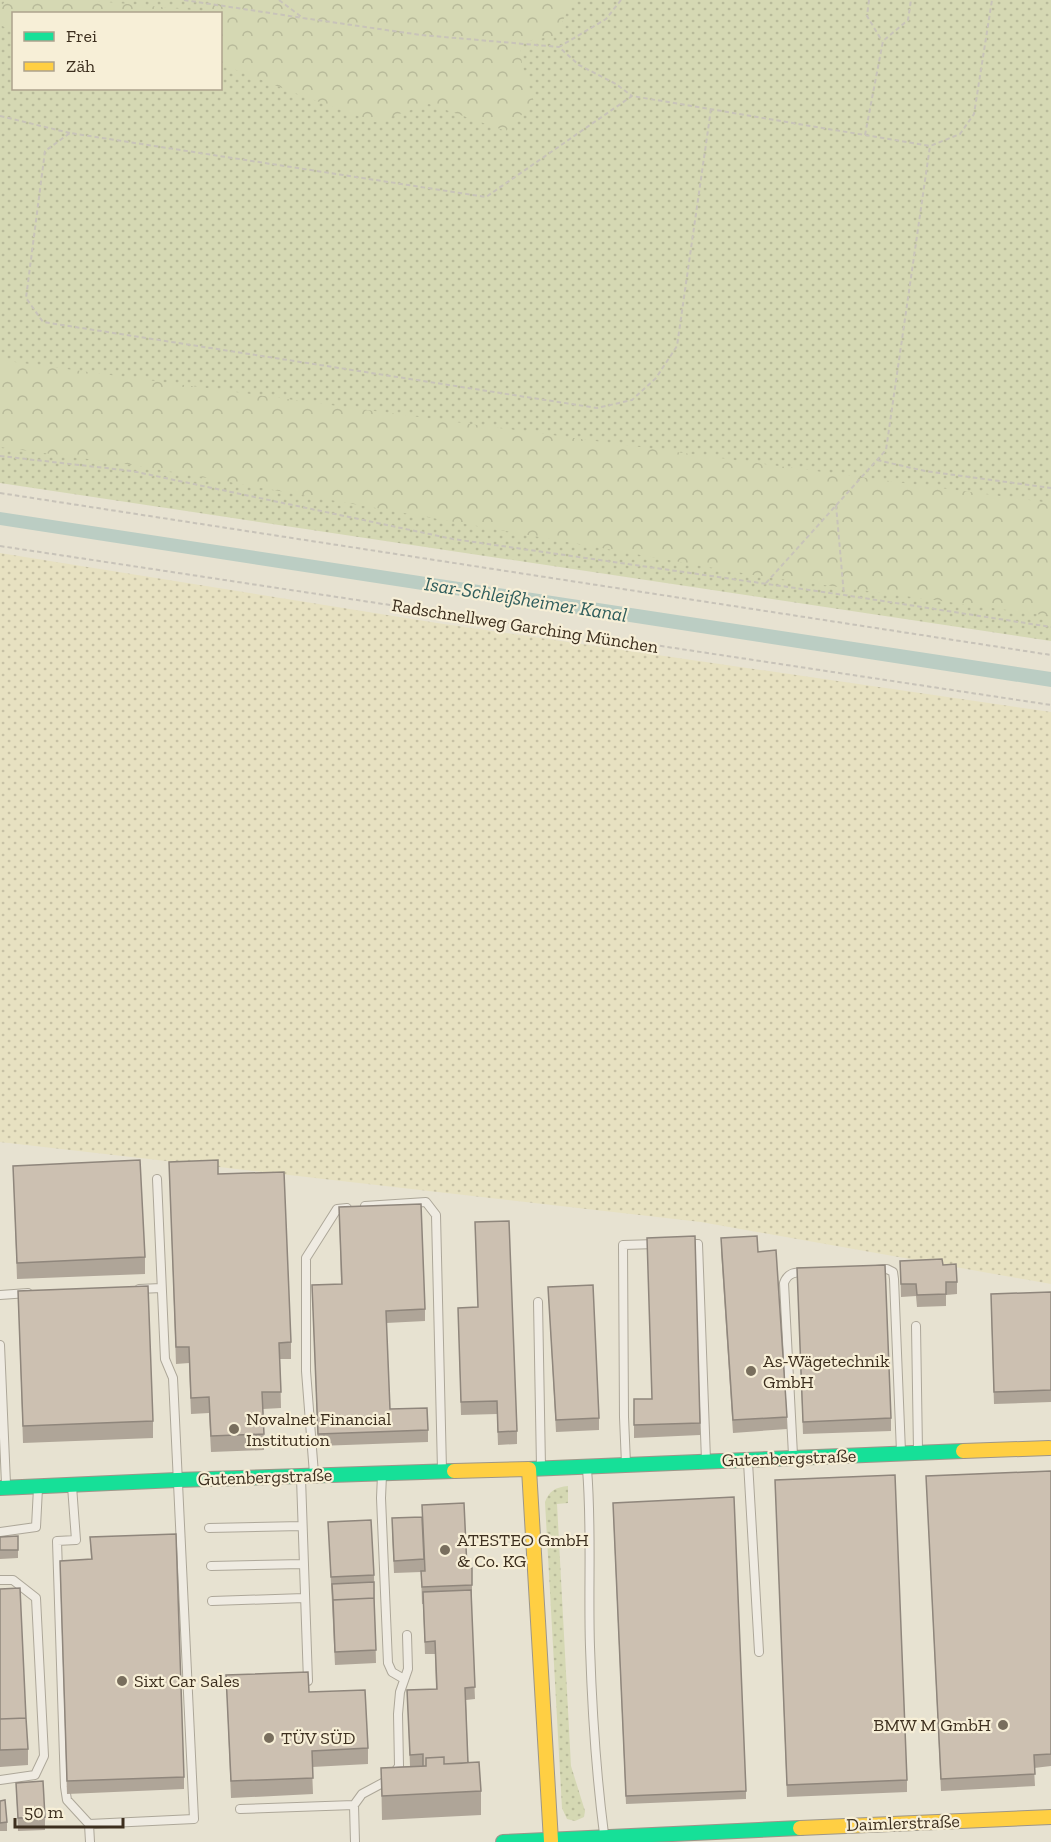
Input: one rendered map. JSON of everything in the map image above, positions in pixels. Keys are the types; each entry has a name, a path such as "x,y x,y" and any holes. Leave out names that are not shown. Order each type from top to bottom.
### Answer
{"street":[{"name":"Gutenbergstraße","path":"3,1488 587,1467 1050,1447"},
{"path":"535,1469 551,1841"},
{"name":"Daimlerstraße","path":"503,1842 865,1828 1051,1817"}],"lane":[{"path":"89,1824 194,1819 173,1378 165,1359 157,1179"},
{"path":"308,1681 302,1526 307,1476 306,1258 337,1209 426,1202 436,1215 442,1472"},
{"path":"626,1465 623,1245 666,1244"},
{"path":"676,1244 698,1244 706,1462"},
{"path":"865,1270 887,1269 893,1272 901,1454"},
{"path":"793,1458 784,1283 786,1277 792,1273 811,1272"},
{"path":"127,1289 161,1288"},
{"path":"0,1295 35,1293"},
{"path":"535,1469 538,1302"},
{"path":"916,1326 918,1453"},
{"path":"0,1345 3,1488"},
{"path":"748,1460 759,1652"},
{"path":"587,1467 590,1517 590,1646 597,1778 604,1838"},
{"path":"382,1474 388,1663 392,1672 404,1679"},
{"path":"72,1485 76,1540 57,1541 64,1787 67,1800 89,1824 90,1842"},
{"path":"0,1532 36,1527 38,1486"},
{"path":"209,1528 302,1526"},
{"path":"211,1566 303,1564"},
{"path":"0,1580 13,1580 36,1598 44,1756 35,1775 0,1780"},
{"path":"213,1601 304,1598"},
{"path":"355,1842 354,1805 362,1794 390,1779 399,1766 398,1714 400,1692 408,1669 407,1635"},
{"path":"240,1809 354,1805"}],"path":[{"path":"184,0 421,34 559,48 579,65 616,84 632,96 930,146 960,134 975,114 992,0"},
{"path":"279,0 303,18"},
{"path":"559,48 606,19 621,0"},
{"path":"869,0 867,16 883,41"},
{"path":"865,135 883,41 908,20 911,0"},
{"path":"0,116 70,133 486,197 632,96"},
{"path":"70,133 45,151 26,298 42,322 597,408 632,400 656,378 677,346 711,110"},
{"path":"765,584 886,450 930,146"},
{"path":"0,456 132,471 453,539 1051,627"},
{"path":"877,460 925,471 1051,488"},
{"path":"0,493 1051,655"},
{"path":"836,505 844,595"},
{"name":"Radschnellweg Garching München","path":"0,546 1051,705"}],"shaded area":[{"path":"0,553 437,623 1051,712 1051,1284 701,1222 0,1142"}],"green space":[{"path":"0,0 1051,0 1051,641 0,483"},
{"path":"6,0 85,0 204,11 211,0 572,0 556,36 520,42 522,65 534,102 506,131 429,104 375,122 222,64 222,12 12,12 12,31 0,25 0,8"},
{"path":"0,360 1051,503 1051,616 759,576 139,466 0,447"},
{"path":"568,1486 568,1503 557,1504 571,1766 585,1811 584,1817 575,1821 567,1819 562,1808 545,1502 553,1490"}],"water":[{"name":"Isar-Schleißheimer Kanal","path":"0,512 1051,672 1051,687 0,525"}],"building":[{"path":"140,1160 145,1257 17,1263 13,1166"},
{"path":"218,1160 218,1174 284,1172 291,1342 279,1343 281,1392 262,1392 264,1434 211,1436 209,1397 191,1398 189,1347 176,1347 169,1162"},
{"path":"421,1204 425,1309 386,1311 390,1409 427,1408 428,1430 318,1434 312,1285 342,1284 339,1207"},
{"path":"509,1221 517,1431 498,1432 497,1401 461,1402 458,1308 478,1307 475,1222"},
{"path":"695,1236 700,1423 634,1425 634,1399 652,1399 647,1238"},
{"path":"757,1236 758,1252 776,1250 787,1417 733,1420 721,1238"},
{"path":"942,1259 943,1265 956,1264 957,1282 946,1282 946,1294 917,1295 916,1284 901,1284 900,1261"},
{"path":"885,1265 891,1418 803,1422 797,1268"},
{"path":"593,1285 599,1418 556,1420 548,1287"},
{"path":"148,1286 153,1421 23,1426 18,1291"},
{"path":"1051,1292 1051,1390 994,1392 991,1294"},
{"path":"1051,1471 1051,1754 1034,1755 1035,1774 941,1779 926,1476"},
{"path":"895,1475 907,1780 787,1785 775,1480"},
{"path":"734,1497 746,1791 626,1796 613,1503"},
{"name":"ATESTEO GmbH & Co. KG","path":"464,1503 467,1568 472,1568 472,1585 422,1587 421,1571 425,1571 422,1505"},
{"path":"422,1517 424,1559 394,1561 392,1518"},
{"path":"371,1520 374,1575 331,1577 328,1522"},
{"name":"Sixt Car Sales","path":"176,1534 184,1777 67,1781 60,1561 92,1559 90,1537"},
{"path":"18,1536 18,1550 0,1550 0,1537"},
{"path":"374,1582 374,1598 333,1600 332,1584"},
{"path":"20,1588 26,1718 0,1719 0,1589"},
{"path":"471,1590 475,1687 465,1688 468,1763 444,1764 444,1757 426,1758 426,1766 423,1766 423,1754 410,1755 407,1690 437,1689 435,1641 425,1642 423,1592"},
{"path":"374,1598 376,1650 335,1652 333,1600"},
{"name":"TÜV SÜD","path":"308,1672 309,1692 365,1690 368,1748 312,1751 313,1778 231,1781 226,1675"},
{"path":"26,1718 28,1749 0,1750 0,1719"},
{"path":"444,1757 444,1764 479,1762 481,1791 382,1796 381,1768 426,1766 426,1758"},
{"path":"43,1781 45,1817 18,1818 16,1783"},
{"path":"5,1800 7,1822 0,1823 0,1801"}],"traffic: fast":[{"path":"529,1469 963,1451"},
{"path":"0,1488 454,1471"},
{"path":"503,1842 800,1828"}],"traffic: slow":[{"path":"963,1451 1049,1448"},
{"path":"454,1471 529,1469 551,1841"},
{"path":"800,1828 1051,1817"}],"place":[{"name":"As-Wägetechnik GmbH","path":"751,1371"},
{"name":"Novalnet Financial Institution","path":"234,1429"},
{"name":"ATESTEO GmbH & Co. KG","path":"445,1550"},
{"name":"Sixt Car Sales","path":"122,1681"},
{"name":"BMW M GmbH","path":"1003,1725"},
{"name":"TÜV SÜD","path":"269,1738"}]}
